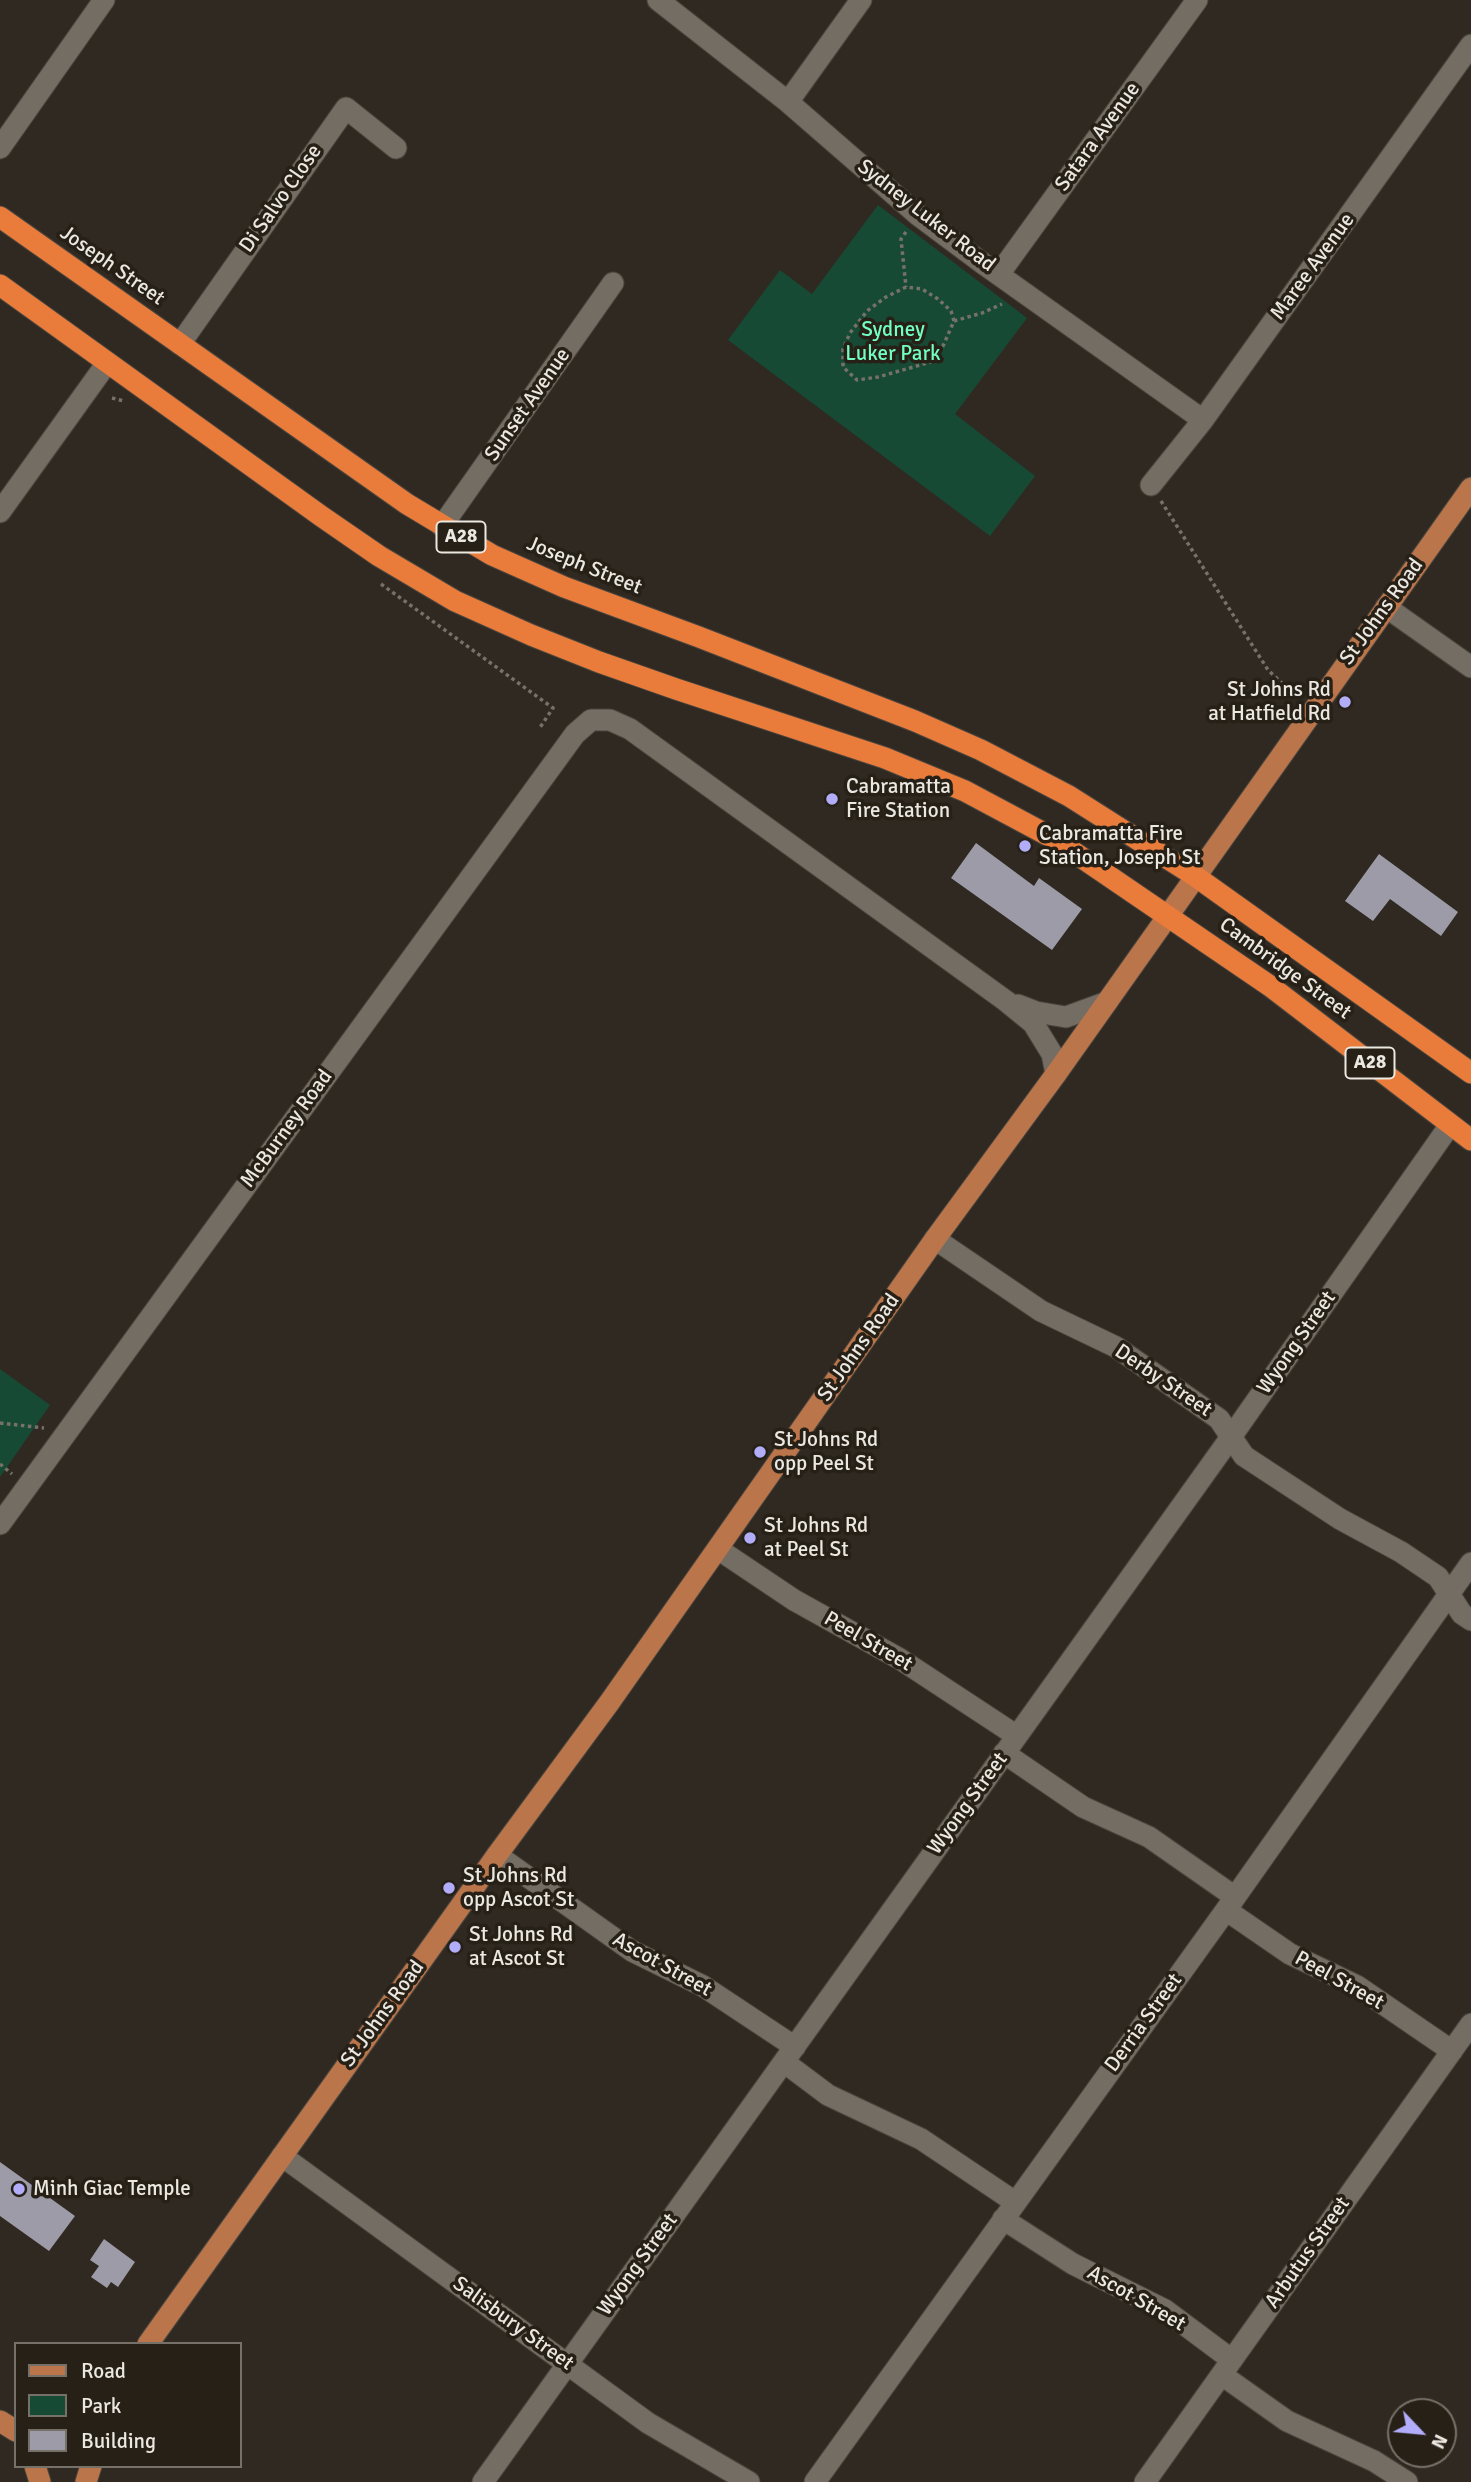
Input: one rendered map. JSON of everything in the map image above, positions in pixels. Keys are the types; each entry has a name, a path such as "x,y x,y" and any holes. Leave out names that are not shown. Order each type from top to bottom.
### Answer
{"highway":[{"name":"Joseph Street","path":"0,217 384,488 492,555 564,587 788,671 981,750 1069,796 1195,876"},
{"name":"A28","path":"0,285 341,529 455,601 599,662 885,758 965,791 1053,838 1168,915"},
{"name":"Cambridge Street","path":"1195,876 1471,1073"},
{"name":"Cambridge Street","path":"1168,915 1270,986 1471,1140"}],"main road":[{"name":"St Johns Road","path":"149,2342 718,1549 935,1239 1056,1074 1471,488"}],"street":[{"path":"0,148 104,0"},
{"name":"Sydney Luker Road","path":"658,0 788,103 918,215 1203,419"},
{"path":"788,103 861,0"},
{"name":"Satara Avenue","path":"999,274 1197,0"},
{"name":"Maree Avenue","path":"1150,485 1203,419 1471,45"},
{"name":"Di Salvo Close","path":"180,344 346,108 396,148"},
{"name":"Sunset Avenue","path":"442,526 614,283"},
{"path":"0,512 107,363"},
{"path":"1386,607 1471,667"},
{"name":"McBurney Road","path":"0,1524 575,734 592,720 610,720 630,729 1006,1001"},
{"path":"1006,1001 1036,1012 1066,1017 1107,1002"},
{"path":"1006,1001 1033,1023 1052,1054 1056,1074"},
{"name":"Wyong Street","path":"483,2482 1231,1437 1450,1125"},
{"name":"Derby Street","path":"935,1239 1041,1311 1115,1347 1219,1419 1244,1456 1340,1519 1438,1577 1462,1614 1471,1620"},
{"name":"Peel Street","path":"718,1549 794,1600 900,1659 1017,1736"},
{"name":"Derria Street","path":"816,2482 1231,1904 1471,1563"},
{"name":"Peel Street","path":"1004,1753 1083,1807 1149,1837 1290,1954 1357,1986 1452,2051"},
{"name":"Ascot Street","path":"497,1855 632,1951 703,1986 789,2055 828,2095 921,2139 1073,2263 1165,2310 1287,2421 1374,2461 1407,2482"},
{"name":"Arbutus Street","path":"1145,2482 1471,2024"},
{"name":"Salisbury Street","path":"282,2156 648,2423 749,2482"}],"path":[{"path":"906,287 901,239 918,215"},
{"path":"906,287 922,289 939,299 951,311 954,321 943,346 931,362 857,380 843,367 844,349 849,333 867,312 906,287"},
{"path":"954,321 1006,302 1020,289"},
{"path":"1150,485 1268,670 1284,685"},
{"path":"539,729 553,708"},
{"path":"0,1423 66,1433"}],"green space":[{"name":"Sydney Luker Park","path":"878,205 1027,318 955,414 1035,476 990,536 728,340 780,270 812,294"},
{"path":"0,1369 50,1405 0,1477"}],"building":[{"name":"Cabramatta Fire Station","path":"976,843 1034,886 1039,878 1082,909 1052,950 951,878"},
{"path":"1379,854 1458,912 1441,936 1390,899 1373,921 1345,901"},
{"name":"Minh Giac Temple","path":"0,2162 75,2216 49,2251 0,2216"},
{"path":"104,2239 135,2262 118,2287 111,2282 107,2288 91,2277 99,2266 90,2260"}],"place":[{"name":"St Johns Rd at Hatfield Rd","path":"1345,702"},
{"name":"Cabramatta Fire Station","path":"832,799"},
{"name":"Cabramatta Fire Station, Joseph St","path":"1025,846"},
{"name":"St Johns Rd opp Peel St","path":"760,1452"},
{"name":"St Johns Rd at Peel St","path":"750,1538"},
{"name":"St Johns Rd opp Ascot St","path":"449,1888"},
{"name":"St Johns Rd at Ascot St","path":"455,1947"},
{"name":"Minh Giac Temple","path":"19,2189"}]}
